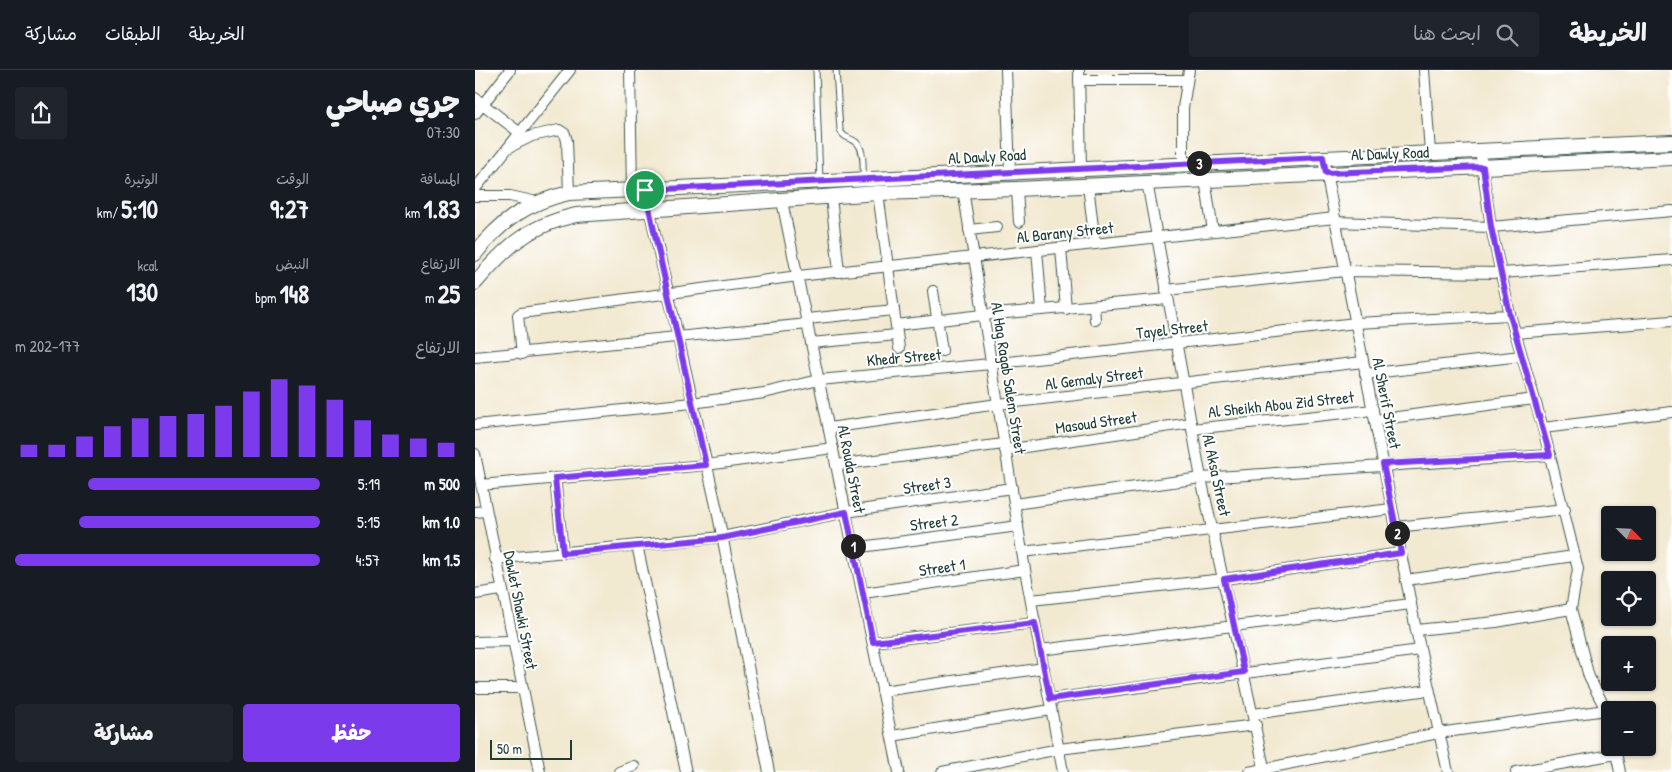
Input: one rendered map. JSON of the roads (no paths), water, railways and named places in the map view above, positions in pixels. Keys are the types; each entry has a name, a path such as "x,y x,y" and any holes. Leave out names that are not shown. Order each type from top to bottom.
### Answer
{"street":[{"path":"475,114 479,101 509,70"},
{"path":"475,189 570,70"},
{"path":"630,70 638,191 649,210 666,294 679,338 769,772"},
{"path":"1006,70 1010,172"},
{"path":"1425,70 1430,152"},
{"path":"1081,169 1079,75 1188,75 1182,136 1183,164"},
{"path":"479,101 520,132"},
{"path":"508,148 545,132 559,130 565,134 567,140 569,193"},
{"name":"Al Dawly Road","path":"475,254 502,223 537,202 569,193 1430,152 1672,144"},
{"path":"1480,150 1491,227 1503,273 1510,315 1565,510 1578,569 1571,609 1589,677 1602,701"},
{"name":"Al Sherif Street","path":"1323,157 1420,650 1448,772"},
{"name":"Al Dawly Road","path":"475,283 512,243 542,225 576,215 878,193 1017,189 1672,158"},
{"path":"1152,182 1158,165"},
{"path":"953,175 959,191"},
{"path":"1205,179 1213,231"},
{"name":"Al Aksa Street","path":"1152,182 1157,237 1201,478 1265,771"},
{"path":"1088,185 1095,244"},
{"path":"1017,189 1019,222"},
{"name":"Al Hag Ragab Salem Street","path":"959,191 969,230 1025,570 1063,772"},
{"path":"878,193 899,348"},
{"path":"475,196 510,196 537,202"},
{"path":"831,197 839,272"},
{"name":"Al Rouda Street","path":"782,201 899,772"},
{"name":"Al Barany Street","path":"522,354 518,315 521,313 798,276 1213,231 1335,220 1491,227 1672,211"},
{"path":"969,230 997,227"},
{"path":"1061,248 1067,308"},
{"path":"1037,250 1042,310"},
{"path":"811,343 897,330 937,321 983,315 1094,306 1345,271 1503,273 1672,260"},
{"path":"933,291 941,351"},
{"path":"1094,306 1095,320"},
{"path":"475,357 679,338 894,310"},
{"name":"Tayel Street","path":"991,364 1355,324 1510,315"},
{"path":"1515,333 1672,321"},
{"path":"1365,374 1521,356"},
{"name":"Al Gemaly Street","path":"829,428 998,404 1363,362"},
{"name":"Khedr Street","path":"475,426 692,403 764,393 819,380 991,364"},
{"path":"1375,420 1534,399"},
{"name":"Al Sheikh Abou Zid Street","path":"1192,426 1373,410"},
{"path":"1543,428 1672,412"},
{"name":"Masoud Street","path":"836,466 1192,426"},
{"path":"481,485 706,465 833,448"},
{"name":"Dawlet Shawki Street","path":"475,454 511,641 540,772"},
{"path":"1014,504 1201,478 1383,464 1550,455"},
{"path":"555,478 563,553"},
{"name":"Street 3","path":"495,559 722,538 846,512 1012,488"},
{"path":"1022,552 1392,509"},
{"path":"1396,527 1565,510"},
{"path":"475,512 486,511"},
{"name":"Street 2","path":"853,548 1018,526"},
{"path":"637,545 687,772"},
{"path":"1031,600 1224,579 1401,553"},
{"path":"1406,580 1574,556"},
{"name":"Street 1","path":"863,594 1025,570"},
{"path":"475,594 501,590"},
{"path":"1040,650 1411,604"},
{"path":"1416,630 1496,622 1571,609"},
{"path":"873,642 1035,623"},
{"path":"475,642 511,641"},
{"path":"1050,699 1420,650"},
{"path":"883,691 1044,668"},
{"path":"475,688 522,688"},
{"path":"1253,714 1429,690"},
{"path":"892,736 1051,710"},
{"path":"1249,772 1265,771 1438,733 1601,711"},
{"path":"943,772 1059,749 1256,725"},
{"path":"1516,772 1601,754"},
{"path":"1616,756 1620,772"},
{"path":"619,772 634,766"}],"lane":[{"path":"816,70 820,181"},
{"path":"836,70 840,130 843,136 856,142 860,147 863,179"}]}
